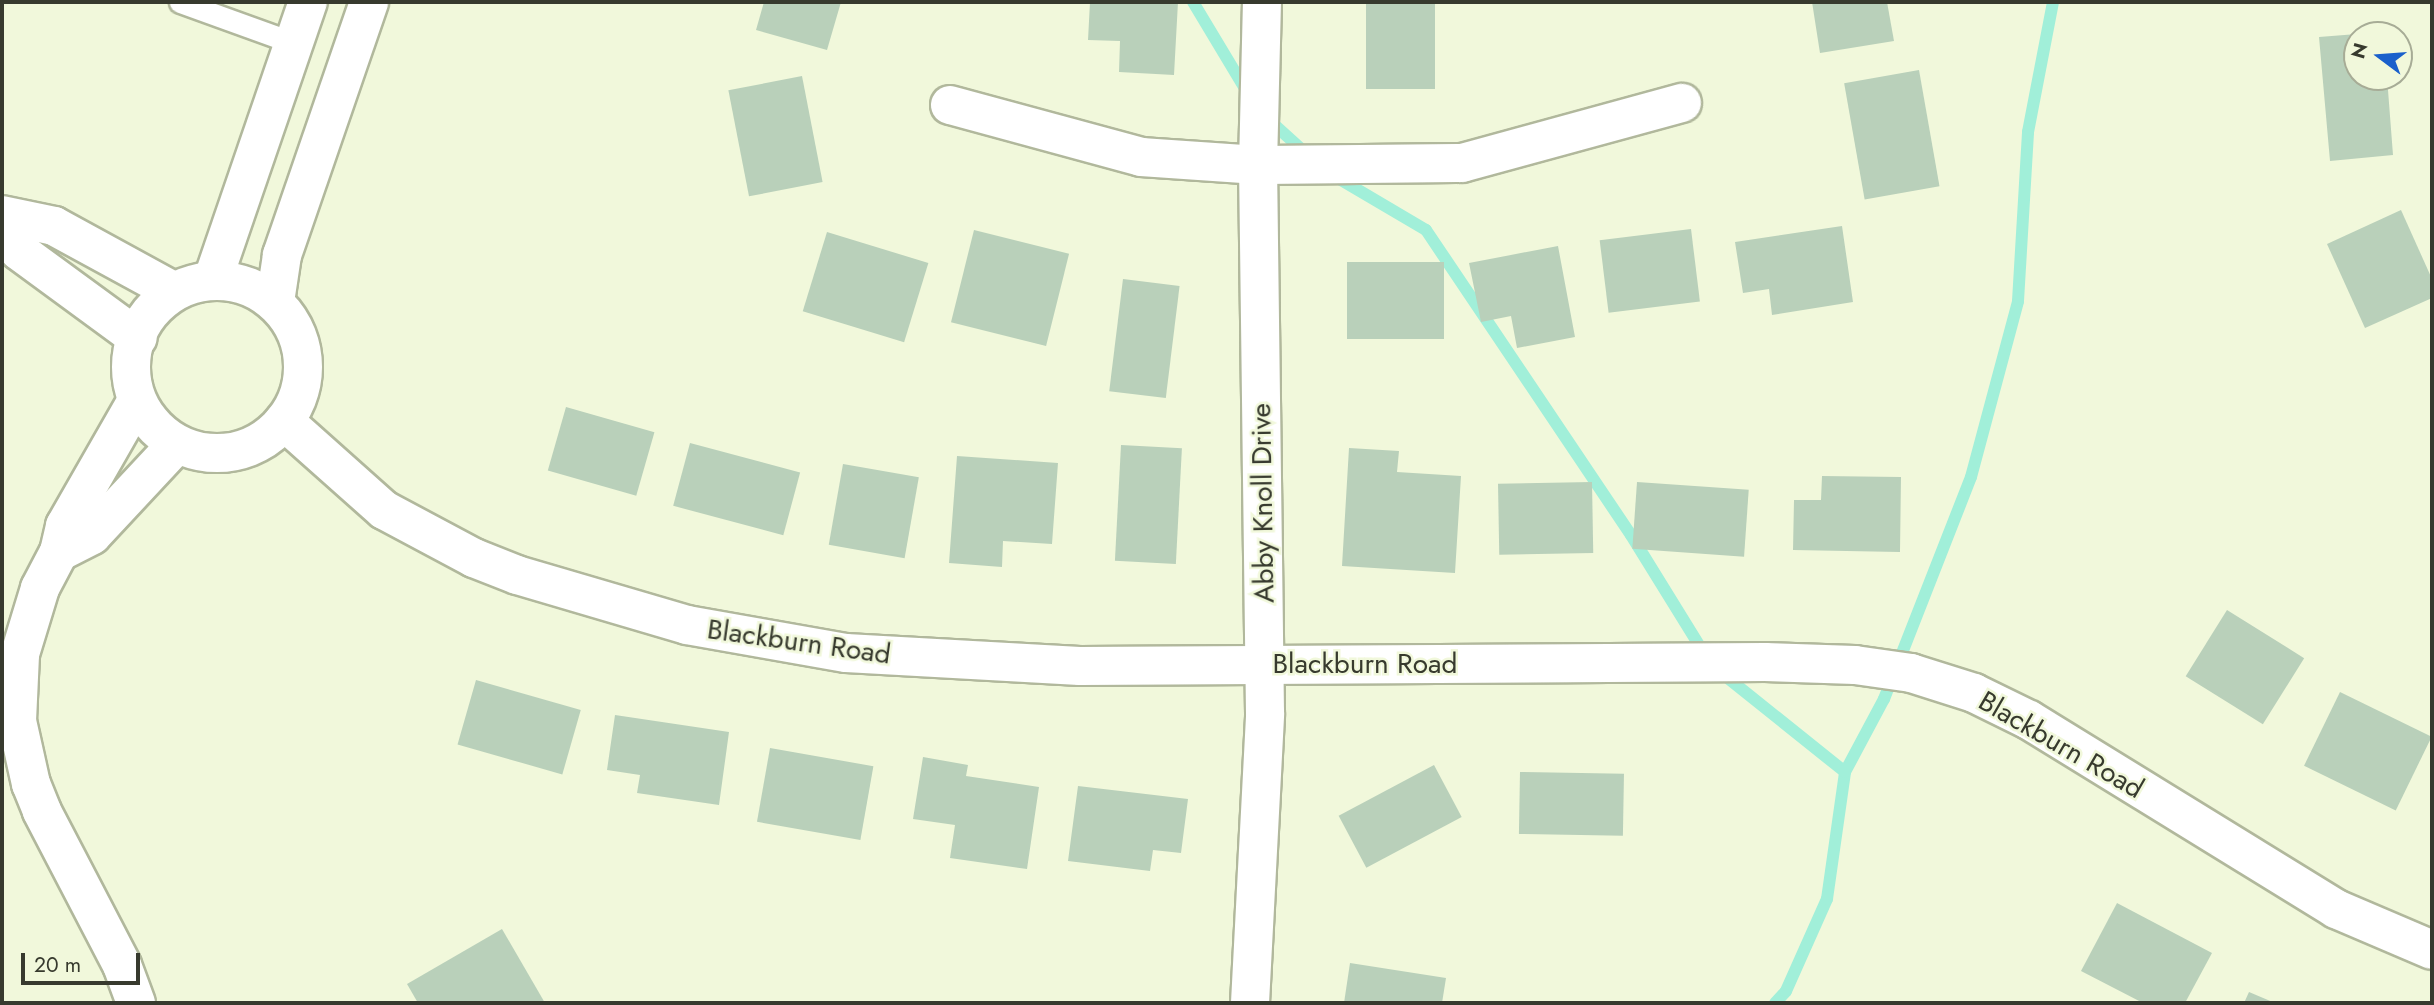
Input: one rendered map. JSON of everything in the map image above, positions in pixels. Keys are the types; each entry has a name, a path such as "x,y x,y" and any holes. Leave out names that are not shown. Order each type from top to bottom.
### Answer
{"street":[{"path":"213,279 308,2"},
{"path":"275,302 282,255 369,2"},
{"name":"Abby Knoll Drive","path":"1250,1003 1262,836 1265,664 1258,165 1262,2"},
{"path":"950,105 1141,157 1258,165 1462,163 1682,103"},
{"path":"2,215 54,226 173,291"},
{"path":"2,220 19,251 138,338"},
{"path":"213,279 248,284 275,302 291,323 301,347 303,373 297,399 284,421 262,441 234,453 205,454 176,445 152,427 136,402 129,373 138,338 148,314 173,291 213,279"},
{"path":"136,402 65,526 59,552 40,588 23,643 17,721 38,802 122,965 136,1003"},
{"name":"Blackburn Road","path":"284,421 357,489 418,531 517,575 687,625 846,653 1080,666 1765,662 1855,665 1911,673 1974,693 2029,720 2325,903 2432,950"},
{"path":"59,552 92,535 176,445"}],"lane":[{"path":"180,2 294,43"}],"building":[{"path":"764,2 841,2 827,50 756,30"},
{"path":"1090,2 1178,2 1174,75 1119,72 1120,41 1088,40"},
{"path":"1366,2 1435,2 1435,89 1366,89"},
{"path":"1812,2 1887,2 1894,41 1820,53"},
{"path":"2343,35 2343,91 2388,91 2393,155 2330,161 2319,37"},
{"path":"1919,70 1939,186 1865,199 1844,83"},
{"path":"802,76 823,182 749,196 728,90"},
{"path":"2401,210 2432,279 2432,298 2365,328 2327,244"},
{"path":"1842,226 1853,302 1772,315 1769,289 1743,293 1735,242"},
{"path":"1691,229 1700,301 1609,313 1600,240"},
{"path":"974,230 1069,254 1046,346 951,322"},
{"path":"827,232 928,263 904,342 803,311"},
{"path":"1558,246 1575,337 1517,348 1511,316 1481,322 1469,263"},
{"path":"1347,262 1444,262 1444,339 1347,339"},
{"path":"1123,279 1180,286 1166,398 1109,391"},
{"path":"566,407 654,432 636,496 548,470"},
{"path":"690,443 800,473 783,535 673,506"},
{"path":"1121,445 1182,448 1176,564 1115,561"},
{"path":"1349,448 1399,451 1397,472 1461,476 1455,573 1342,566"},
{"path":"957,456 1058,463 1052,544 1003,541 1002,567 949,563"},
{"path":"843,464 919,477 905,558 829,545"},
{"path":"1822,476 1901,477 1900,552 1793,550 1794,500 1821,500"},
{"path":"1592,482 1593,553 1499,555 1498,484"},
{"path":"1637,482 1749,490 1744,557 1632,549"},
{"path":"2227,610 2304,658 2263,724 2186,676"},
{"path":"476,680 581,710 562,774 458,744"},
{"path":"2340,692 2432,737 2396,810 2304,766"},
{"path":"615,715 729,732 719,805 637,793 640,775 607,770"},
{"path":"770,748 873,766 860,840 757,822"},
{"path":"923,757 968,765 966,776 1039,787 1027,869 950,858 955,825 913,819"},
{"path":"1434,765 1462,817 1366,868 1339,816"},
{"path":"1520,772 1624,774 1623,836 1519,834"},
{"path":"1078,786 1188,799 1181,853 1153,850 1150,871 1068,861"},
{"path":"2117,903 2212,953 2185,1003 2143,1003 2081,971"},
{"path":"502,929 545,1003 418,1003 407,984"},
{"path":"1350,963 1446,978 1442,1003 1344,1003"},
{"path":"2249,992 2275,1003 2244,1003"}],"waterway":[{"path":"1193,2 1250,97"},
{"path":"1775,1003 1786,991 1827,899 1845,772 1884,699 1971,477 2018,301 2028,132 2053,2"},
{"path":"1268,119 1309,156"},
{"path":"1331,174 1426,230 1631,535 1705,655"},
{"path":"1719,671 1845,772"}]}
